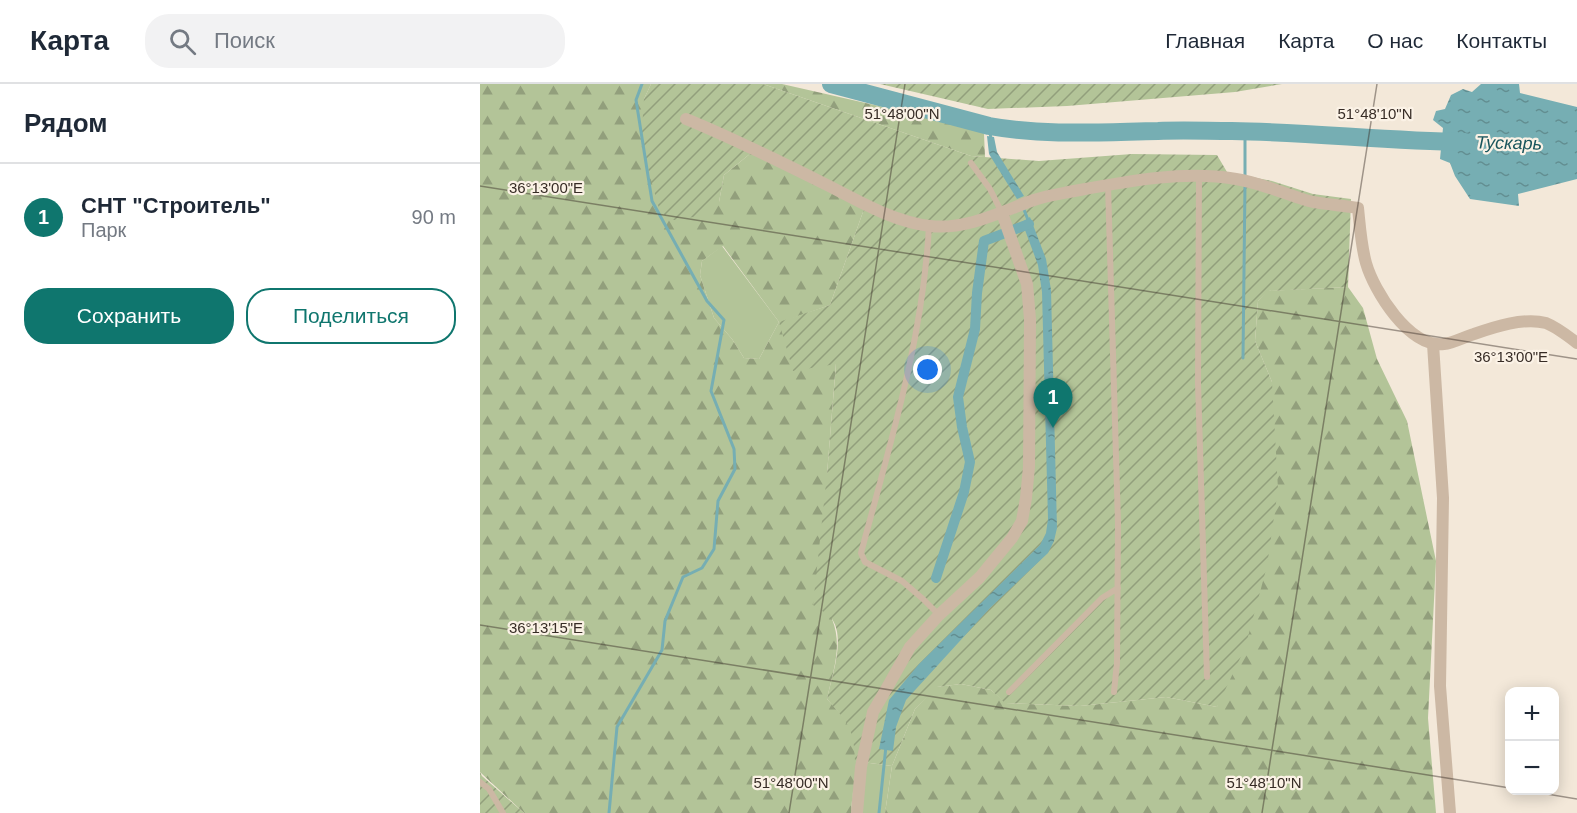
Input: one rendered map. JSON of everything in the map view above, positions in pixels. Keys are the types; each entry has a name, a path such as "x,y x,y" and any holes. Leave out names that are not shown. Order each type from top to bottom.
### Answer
{"street":[{"path":"686,119 726,135 863,203 897,217 929,226 950,226 973,222 1035,199 1108,185 1171,177 1199,176 1236,179 1309,201 1358,208 1366,264 1381,296 1399,322 1413,334 1433,344 1445,344 1484,330 1524,322 1546,323 1577,342"},
{"path":"857,813 861,767 873,712 910,647 939,615 980,577 1012,538 1022,521 1029,455 1029,307 1027,284 1002,213"},
{"path":"1433,344 1443,498 1440,686 1450,813"}],"lane":[{"path":"971,163 990,189 1002,213"},
{"path":"1199,176 1198,383 1206,676"},
{"path":"1108,185 1118,523 1117,663 1114,692"},
{"path":"929,226 926,272 917,333 861,553 865,562 902,581 939,615"},
{"path":"1009,693 1102,598 1118,588"},
{"path":"480,782 489,789 503,813"}],"green space":[{"path":"480,84 651,84 644,99 719,202 724,175 751,153 864,209 830,305 779,323 836,363 827,474 832,619 837,649 827,699 846,721 854,737 856,764 851,813 524,813 480,772","holes":["723,246 779,322 759,359 744,358 714,318 700,275 702,261"]},
{"path":"651,84 763,84 971,156 1039,161 1132,154 1217,155 1227,172 1272,181 1313,194 1351,199 1348,287 1268,291 1258,301 1255,341 1272,382 1278,489 1267,566 1245,648 1217,707 1166,697 1080,706 1005,703 991,690 961,684 937,687 915,709 892,766 855,761 851,733 840,714 827,699 838,648 836,627 830,617 813,605 836,364 793,371 779,322 830,305 864,209 751,153 724,175 719,202 706,215 674,220 660,212 641,144 644,99"},
{"path":"763,84 782,84 980,129 984,134 985,157 971,156"},
{"path":"880,84 1282,84 1235,92 1067,106 988,109"},
{"path":"722,246 779,322 759,359 744,358 714,318 700,275 702,261"},
{"path":"1348,287 1363,308 1377,359 1407,421 1436,561 1428,718 1436,813 885,813 892,766 915,709 936,687 961,684 991,690 1006,703 1080,706 1166,697 1217,707 1272,382 1255,341 1258,301 1267,291"},
{"path":"855,761 892,766 885,813 851,813"},
{"path":"480,772 482,776 524,813 480,813"}],"water":[{"name":"Тускарь","path":"1481,84 1519,84 1520,93 1577,107 1577,179 1518,194 1519,206 1470,199 1455,176 1450,163 1440,159 1443,128 1433,120 1436,111 1445,109 1451,95 1463,89 1472,92"},
{"path":"987,136 994,137 997,152 1024,196 1017,199 989,154"},
{"path":"1030,217 1046,259 1051,290 1057,528 1054,541 1048,553 990,608 906,700 896,727 893,751 879,749 889,700 919,664 1040,545 1046,533 1048,519 1042,292 1038,265 1022,222"}],"waterway":[{"path":"609,813 617,727 662,650 665,621 683,577 702,568 714,549 718,501 735,469 734,449 711,391 724,320 707,301 652,201 636,100 642,84"},
{"path":"831,84 989,126 1031,131 1074,133 1261,132 1465,142"},
{"path":"989,126 991,139"},
{"path":"1245,131 1245,177"},
{"path":"1243,358 1245,183"},
{"path":"1023,207 1028,220"},
{"path":"936,578 964,492 970,462 958,397 975,329 984,241 1029,224"},
{"path":"879,813 886,746"}],"place":[{"name":"СНТ \"Строитель\"","path":"1053,428"}]}
